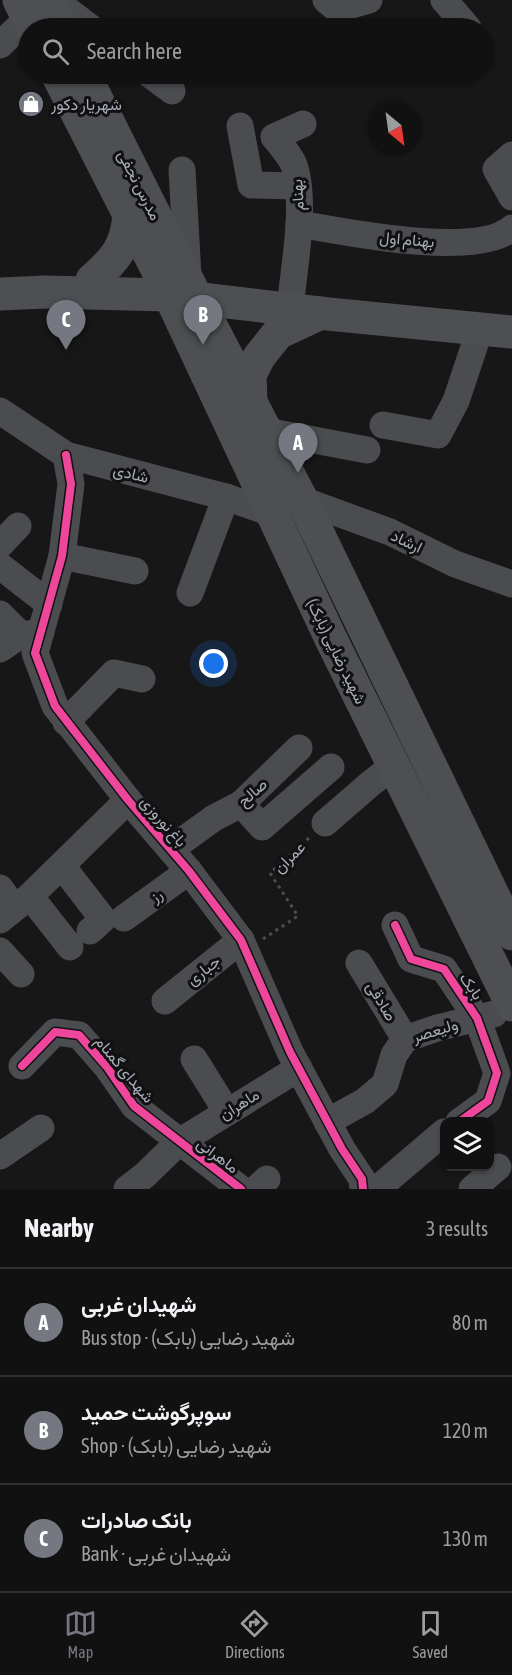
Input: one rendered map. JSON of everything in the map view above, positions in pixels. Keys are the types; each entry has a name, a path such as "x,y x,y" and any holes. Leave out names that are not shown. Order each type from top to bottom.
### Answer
{"main road":[{"path":"36,9 48,18"},
{"name":"مدرس نجفی","path":"62,84 129,214 179,288"},
{"name":"مدرس نجفی","path":"88,84 179,288"},
{"path":"103,287 108,266 122,249 128,233 129,214"},
{"path":"0,281 103,287 292,291 512,310"},
{"path":"0,294 103,287 164,320 191,343"},
{"path":"179,288 321,313 496,330"},
{"name":"شهید رضایی (بابک)","path":"179,288 191,343 393,766 512,1005"},
{"name":"شهید رضایی (بابک)","path":"179,288 250,402 302,500 512,934"},
{"path":"250,402 250,375 278,333 321,313"}],"street":[{"path":"326,0 337,9 369,0"},
{"path":"444,0 459,18"},
{"path":"36,9 62,18"},
{"path":"0,45 18,27"},
{"path":"163,84 172,91"},
{"name":"بهنام","path":"292,291 299,224 298,186 295,166 274,137 303,124"},
{"path":"240,126 251,185 298,186"},
{"path":"512,155 496,169 512,197"},
{"path":"179,288 182,170"},
{"name":"بهنام اول","path":"299,224 404,240 464,243 503,236 512,228"},
{"path":"383,425 438,435 496,330"},
{"name":"شادی","path":"0,411 66,455 226,497 271,513"},
{"path":"266,431 367,450"},
{"name":"باغ نوروزی","path":"66,455 71,484 62,556 49,604 21,639 35,652 55,706 66,722 128,800 189,871 241,940 299,1068 342,1149 362,1179 363,1189"},
{"path":"190,593 226,497"},
{"name":"ارشاد","path":"302,500 390,532 455,564 512,584"},
{"path":"62,556 135,571"},
{"path":"0,566 49,604"},
{"path":"0,614 21,639"},
{"path":"66,722 114,673 142,679"},
{"name":"صالح","path":"171,849 214,818 241,804 299,748"},
{"path":"326,823 393,766"},
{"path":"241,804 262,827 331,767"},
{"path":"62,866 103,919 80,939 11,903 62,866 128,800"},
{"name":"رز","path":"124,918 189,871"},
{"name":"بابک","path":"395,925 411,959 444,969 477,1018 497,1073 488,1101 466,1117"},
{"name":"جباری","path":"165,1000 241,940"},
{"path":"0,951 21,974"},
{"name":"صادقی","path":"359,963 405,1039"},
{"name":"ولیعصر","path":"327,1122 365,1101 385,1084 394,1055 405,1039 437,1028 512,1009"},
{"name":"شهدای گمنام","path":"22,1066 55,1032 79,1035 107,1066 134,1106 179,1142"},
{"path":"194,1059 227,1112"},
{"name":"ماهران","path":"144,1184 179,1142 299,1068"},
{"path":"0,1156 41,1128"},
{"path":"377,1189 440,1135"},
{"name":"ماهرانی","path":"179,1142 241,1189"},
{"path":"472,1189 498,1167"}],"cycle path":[{"path":"66,455 71,484 62,556 35,653 55,706 128,800 189,871 241,940 290,1052 342,1149 362,1179 363,1189"},
{"path":"395,925 411,959 444,969 477,1018 497,1073 488,1101 466,1117"},
{"path":"22,1066 55,1032 79,1035 107,1067 134,1106 241,1189"}],"place":[{"name":"شهریار دکور","path":"31,104"},
{"name":"سوپرگوشت حمید","path":"203,345"},
{"name":"بانک صادرات","path":"66,350"},
{"name":"شهیدان غربی","path":"298,473"}]}
